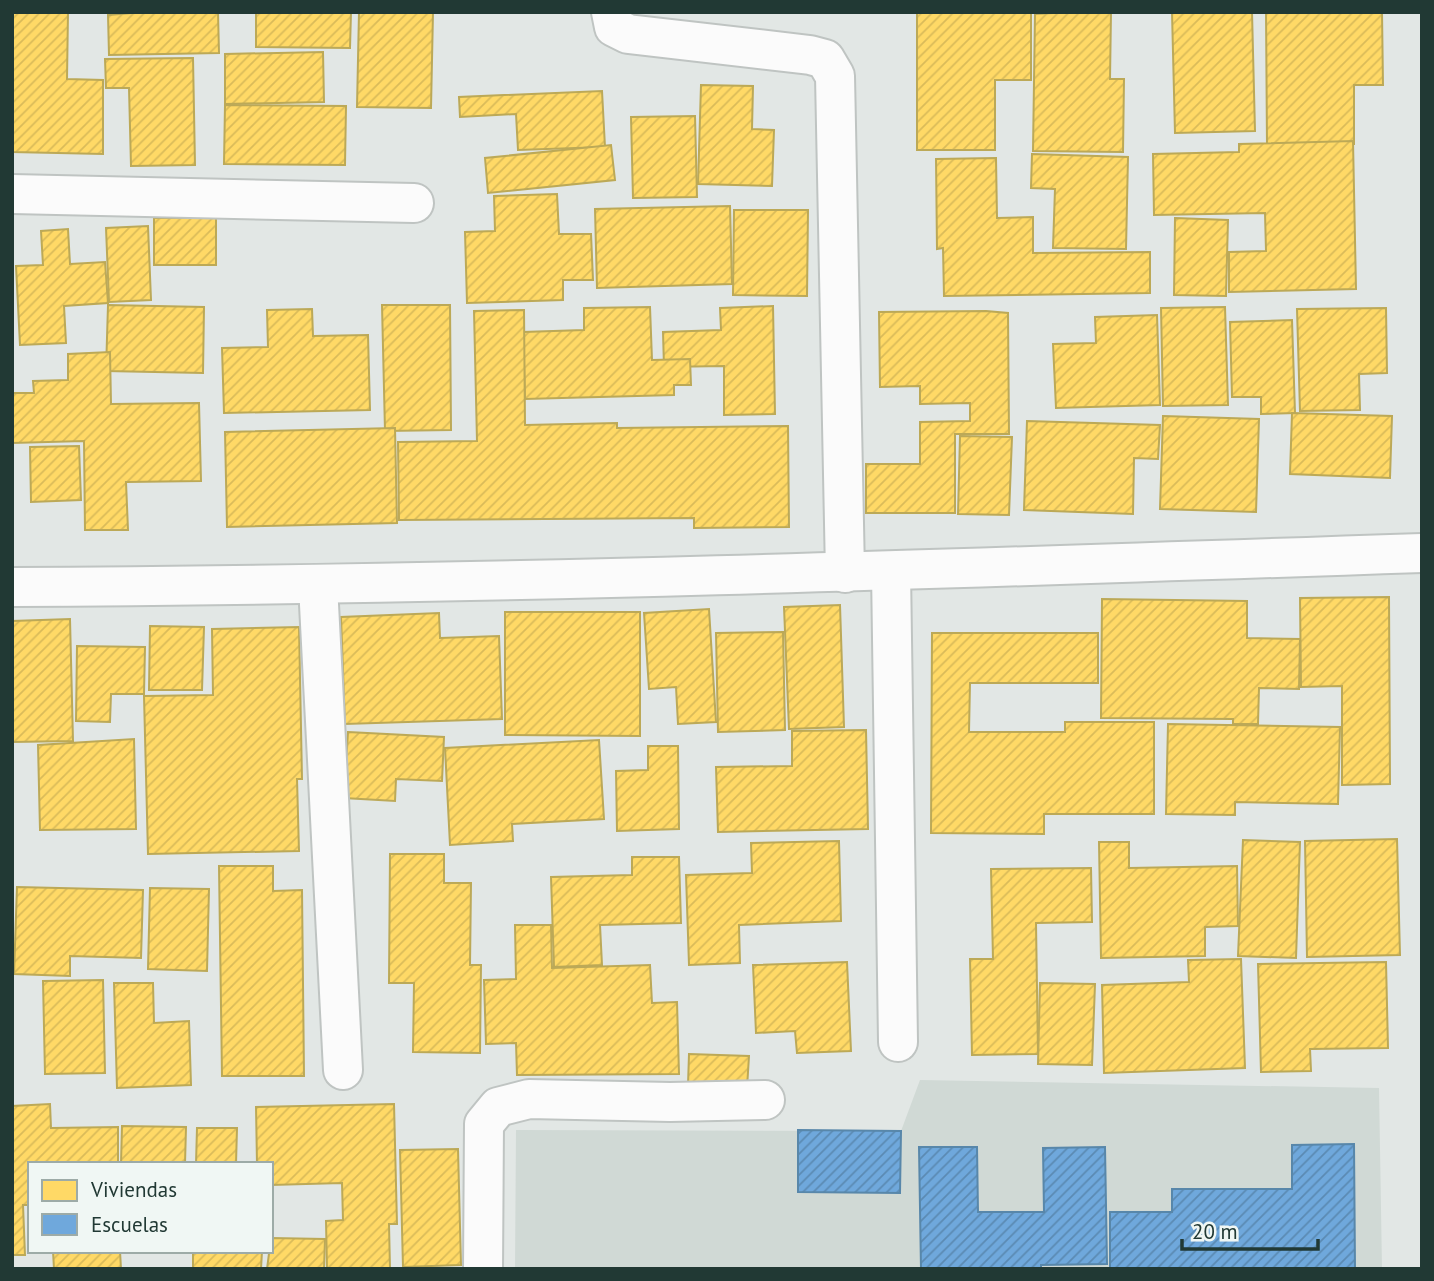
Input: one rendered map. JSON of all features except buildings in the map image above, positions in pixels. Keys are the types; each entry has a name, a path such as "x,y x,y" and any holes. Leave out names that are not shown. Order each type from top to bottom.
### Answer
{"street":[{"path":"611,12 614,27 628,34 810,55 825,59 835,76 845,573"},
{"path":"12,194 414,203"},
{"path":"12,587 318,586 845,573 1422,553"},
{"path":"891,571 898,1042"},
{"path":"318,586 343,1070"},
{"path":"483,1269 484,1124 498,1107 529,1099 670,1102 765,1100"}],"shaded area":[{"path":"920,1080 1379,1088 1382,1269 515,1269 516,1130 901,1131"}]}
